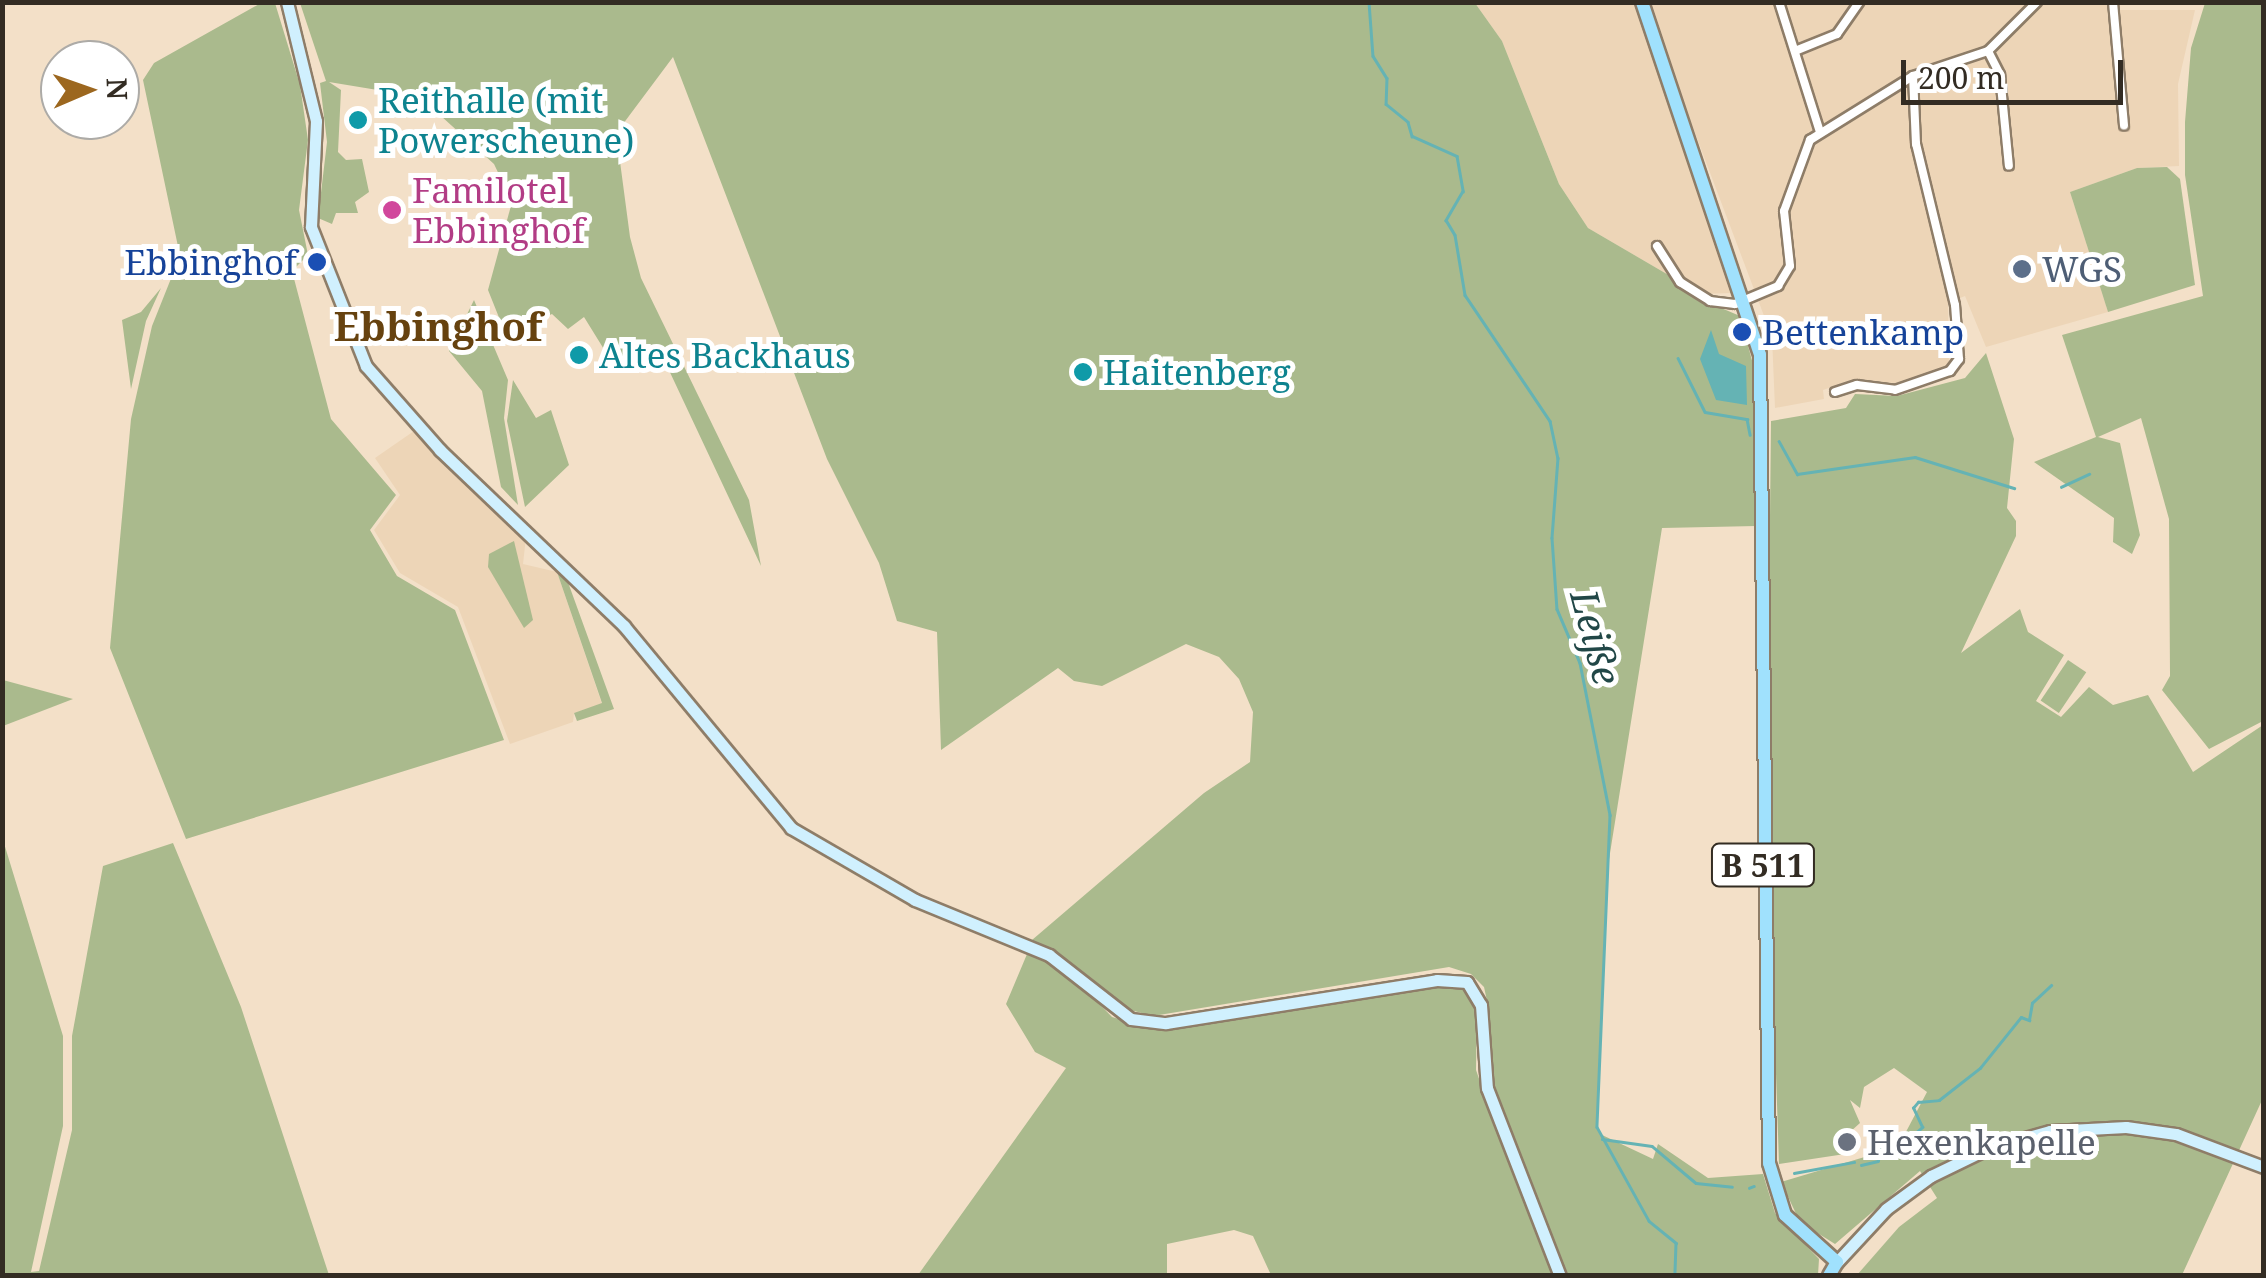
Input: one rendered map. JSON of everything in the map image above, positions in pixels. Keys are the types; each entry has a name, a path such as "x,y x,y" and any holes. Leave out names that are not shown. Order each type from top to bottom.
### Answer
{"main road":[{"name":"B 511","path":"1642,2 1746,301 1764,399 1763,912 1770,1174 1785,1214 1837,1262"},
{"path":"1830,1276 1837,1262"}],"street":[{"path":"287,2 316,121 310,227 366,366 440,450 612,613 790,828 904,894 1057,960 1131,1019 1166,1023 1442,979 1467,982 1481,1005 1487,1088 1560,1276"},
{"path":"1779,2 1820,132"},
{"path":"1795,50 1837,34 1859,2"},
{"path":"1656,246 1692,293 1723,304 1746,301 1788,274 1784,212 1798,161 1820,132 1914,76 1988,51 2037,2"},
{"path":"2114,2 2124,126"},
{"path":"1988,51 2000,75 2009,166"},
{"path":"1834,392 1856,385 1896,390 1956,365 1955,306 1914,136 1914,76"},
{"path":"1837,1262 1886,1209 1949,1166 2010,1141 2091,1128 2176,1134 2264,1167"}],"shaded area":[{"path":"2108,2 2109,10 2195,10 2178,84 2179,166 2137,168 2070,192 2108,312 1986,347 1965,296 1948,303 1949,366 1898,383 1846,382 1823,390 1824,399 1775,408 1772,337 1646,3"},
{"path":"1475,3 1639,3 1732,293 1701,294 1588,228 1559,184 1502,41"},
{"path":"414,431 526,537 523,564 557,572 602,704 574,713 573,722 510,744 458,607 400,573 374,530 400,495 375,458"}],"green space":[{"path":"261,3 275,3 300,85 308,140 299,210 308,255 292,271 331,419 396,495 370,530 397,576 455,610 504,740 186,839 110,648 131,419 152,326 180,256 143,80 154,63"},
{"path":"300,3 1475,3 1502,41 1559,184 1588,228 1701,294 1700,299 1740,316 1757,379 1756,526 1662,528 1607,872 1597,1127 1600,1134 1653,1159 1658,1144 1708,1178 1763,1174 1775,1213 1819,1259 1818,1275 1271,1275 1253,1236 1234,1230 1167,1244 1167,1275 918,1275 1066,1068 1035,1052 1006,1004 1030,947 1062,965 1112,1017 1156,1030 1461,982 1477,1004 1476,1070 1486,1099 1489,1010 1484,987 1471,974 1449,967 1153,1016 1123,1008 1061,955 1032,940 1204,793 1250,762 1253,712 1239,679 1219,657 1186,644 1102,686 1074,681 1058,668 941,750 937,632 897,621 879,563 827,459 673,57 623,124 619,154 630,237 641,278 749,500 761,566 659,349 610,359 584,317 568,329 552,314 506,335 488,290 512,202 494,164 420,97 329,82 341,90 338,152 346,160 362,159 369,192 355,202 358,213 336,213 332,224 318,218 327,142 320,83 326,81"},
{"path":"2205,3 2264,4 2263,721 2209,749 2162,690 2170,676 2169,519 2141,418 2098,437 2120,443 2140,535 2132,554 2113,542 2114,518 2034,462 2096,437 2062,335 2203,296 2185,175 2185,122 2191,48"},
{"path":"2167,167 2180,179 2195,285 2108,312 2070,192 2137,168"},
{"path":"161,288 146,321 131,389 122,320 141,312"},
{"path":"474,300 508,380 504,418 518,505 501,487 482,391 449,351"},
{"path":"1986,353 2014,439 2007,508 2016,521 2016,536 1961,653 2020,609 2028,632 2064,655 2036,701 2061,717 2089,687 2113,705 2148,695 2193,772 2263,725 2263,1098 2182,1275 1857,1275 1899,1227 1937,1198 1920,1171 1835,1244 1800,1222 1781,1182 1898,1147 1927,1092 1894,1068 1864,1087 1860,1108 1850,1100 1860,1123 1840,1141 1845,1154 1779,1164 1767,803 1771,421 1846,408 1855,394 1897,396 1965,378"},
{"path":"513,380 536,418 551,410 569,465 525,507 507,421"},
{"path":"514,541 533,620 524,628 488,567 489,554"},
{"path":"557,572 565,574 614,709 577,721 574,713 602,703"},
{"path":"2068,660 2086,672 2059,713 2041,701"},
{"path":"3,680 73,699 3,726"},
{"path":"3,840 63,1036 63,1126 31,1272 39,1271 72,1130 72,1036 103,866 173,843 241,1007 329,1275 3,1275"}],"water":[{"path":"1711,330 1719,354 1746,366 1747,405 1716,400 1700,359"}],"waterway":[{"name":"Leiße","path":"1369,2 1373,56 1387,78 1386,104 1408,122 1412,136 1457,156 1463,191 1446,220 1455,235 1465,295 1550,421 1558,458 1552,538 1557,609 1580,663 1610,815 1597,1127 1649,1221 1676,1243 1675,1276"},
{"path":"1678,358 1705,412 1747,419 1750,435"},
{"path":"1779,441 1797,474 1915,457 2014,488"},
{"path":"2061,487 2089,474"},
{"path":"1861,1165 1878,1161 1879,1146 1905,1142 1922,1127 1913,1108 1918,1102 1939,1100 1980,1068 2021,1017 2029,1020 2032,1003 2051,985"},
{"path":"1602,1139 1652,1146 1696,1183 1732,1187"},
{"path":"1794,1173 1854,1162"},
{"path":"1749,1188 1754,1186"}],"place":[{"name":"Reithalle (mit Powerscheune)","path":"358,120"},
{"name":"Familotel Ebbinghof","path":"392,210"},
{"name":"Ebbinghof","path":"317,262"},
{"name":"WGS","path":"2022,269"},
{"name":"Bettenkamp","path":"1742,332"},
{"name":"Altes Backhaus","path":"579,355"},
{"name":"Haitenberg","path":"1083,372"},
{"name":"Hexenkapelle","path":"1847,1142"}],"district":[{"name":"Ebbinghof","path":"438,326"}]}
